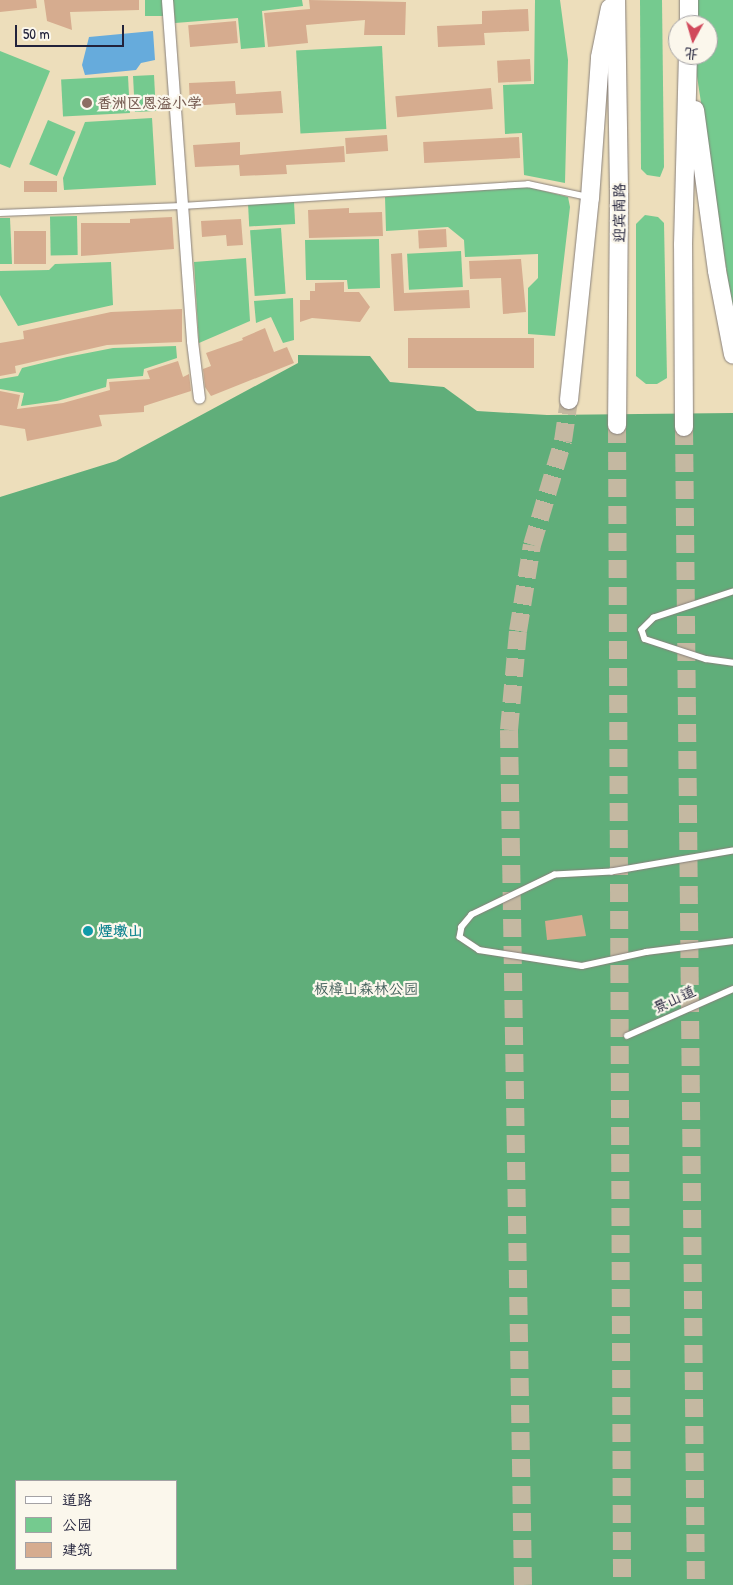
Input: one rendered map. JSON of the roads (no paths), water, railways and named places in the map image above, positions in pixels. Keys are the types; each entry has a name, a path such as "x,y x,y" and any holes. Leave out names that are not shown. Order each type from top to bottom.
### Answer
{"main road":[{"path":"569,400 590,198 600,57 612,0"},
{"name":"迎宾南路","path":"616,0 619,200 616,426"},
{"path":"689,0 689,15"},
{"path":"684,427 683,245 688,65"},
{"path":"689,65 717,271 733,354"}],"street":[{"path":"167,0 182,206 199,398"}],"lane":[{"path":"0,213 182,206 528,184 590,198"},
{"path":"733,592 654,618 642,630 645,639 706,658 733,663"},
{"path":"733,851 619,871 555,875 472,915 462,927 460,937 479,950 582,966 646,952 733,941"},
{"name":"景山道","path":"627,1036 733,988"}],"water":[{"path":"153,31 155,60 141,63 136,70 85,75 82,65 89,37"}],"tunnel":[{"path":"523,1585 509,730 518,631 532,545 563,441 569,400"},
{"path":"617,425 622,1585"},
{"path":"684,427 696,1585"}],"place":[{"name":"香洲区恩溢小学","path":"87,103"},
{"name":"煙墩山","path":"88,931"}],"park label":[{"name":"板樟山森林公园","path":"366,989"}]}
